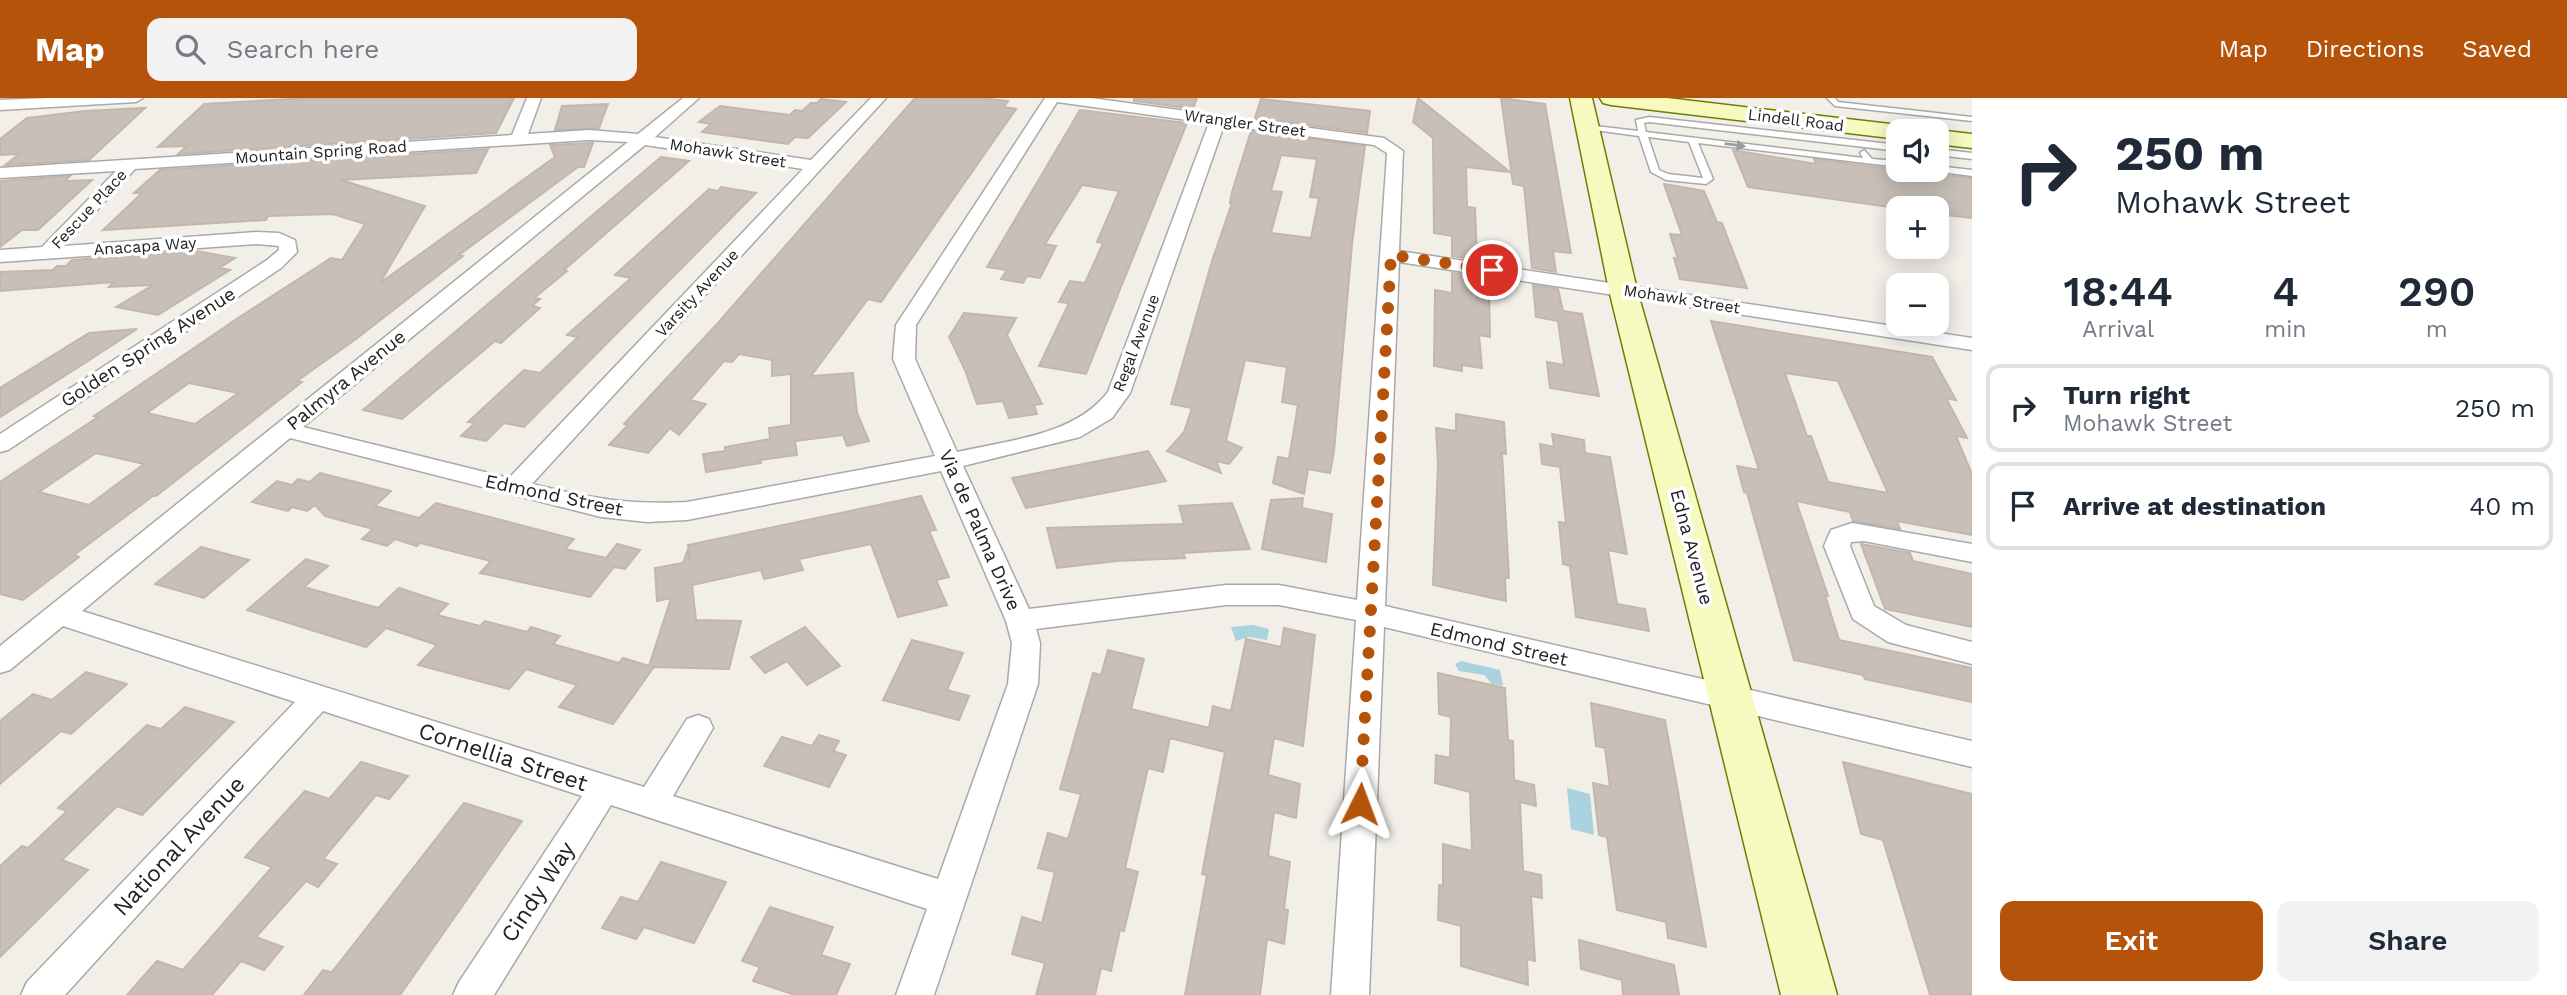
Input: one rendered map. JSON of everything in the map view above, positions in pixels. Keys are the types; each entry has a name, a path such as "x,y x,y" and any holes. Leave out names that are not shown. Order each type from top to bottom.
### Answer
{"street":[{"path":"0,104 5,98"},
{"path":"0,104 136,98"},
{"path":"518,139 534,98"},
{"name":"Palmyra Avenue","path":"0,662 692,98"},
{"name":"Varsity Avenue","path":"514,488 879,98"},
{"name":"Via de Palma Drive","path":"915,995 1023,684 1026,643 1020,621 904,359 906,325 1052,98"},
{"name":"Wrangler Street","path":"1058,98 1378,141 1389,145 1395,150 1391,255"},
{"name":"Lindell Road","path":"1611,98 1854,135 1886,133"},
{"name":"Edna Avenue","path":"1584,113 1623,290 1809,995"},
{"name":"Regal Avenue","path":"951,461 1072,432 1104,413 1119,393 1218,119"},
{"name":"Mountain Spring Road","path":"0,173 589,135 641,139"},
{"path":"1949,138 1972,141"},
{"name":"Mohawk Street","path":"641,139 815,166"},
{"name":"Fescue Place","path":"47,253 131,164"},
{"name":"Anacapa Way","path":"0,256 257,238 279,239 288,244"},
{"name":"Golden Spring Avenue","path":"0,445 274,264 288,252 288,244"},
{"path":"1350,995 1391,255"},
{"name":"Mohawk Street","path":"1391,255 1623,290 1968,349"},
{"name":"Edmond Street","path":"285,430 601,509 647,513 687,511 951,461"},
{"path":"1972,553 1864,532 1840,536 1837,546 1863,612 1898,634 1972,653"},
{"name":"Edmond Street","path":"1020,621 1226,595 1279,595 1370,613 1972,754"},
{"name":"Cornellia Street","path":"58,614 948,899"},
{"name":"National Avenue","path":"40,995 318,697"},
{"path":"651,804 698,728"},
{"name":"Cindy Way","path":"472,995 604,789"}],"lane":[{"path":"1833,101 1869,161"},
{"path":"1833,101 1972,119"},
{"path":"1584,113 1643,134 1886,163"},
{"path":"1692,140 1708,179 1666,177 1655,172 1639,122 1650,119 1854,135 1886,144"},
{"path":"1949,153 1972,156"},
{"path":"1949,170 1972,173"}],"water":[{"path":"1253,625 1269,629 1267,640 1249,637 1236,641 1231,627"},
{"path":"1461,661 1500,670 1503,686 1492,684 1484,675 1459,671 1455,664"},
{"path":"1567,788 1590,794 1594,835 1571,829"}],"building":[{"path":"308,98 514,98 496,133 178,154 187,146 158,147 204,104"},
{"path":"915,98 981,98 1008,101 1004,107 1016,109 881,302 868,299 811,376 853,373 857,413 869,441 847,446 843,435 795,441 797,455 706,472 703,454 770,439 769,428 791,425 791,374 772,376 772,360 739,354 732,362 724,361 690,400 706,404 679,435 670,428 648,453 609,445 628,425 624,424 717,324"},
{"path":"1134,98 1197,98 1193,109 1134,101"},
{"path":"1418,98 1510,172 1466,167 1467,207 1475,208 1477,260 1452,256 1452,236 1434,233 1433,138 1413,122"},
{"path":"1501,98 1545,104 1571,253 1553,251 1556,272 1532,268 1524,186 1513,184"},
{"path":"821,99 846,102 808,138 795,137 788,144 702,132 711,124 699,122 720,106 790,115 795,110 802,111"},
{"path":"1261,99 1370,111 1367,133 1255,118"},
{"path":"608,104 599,128 555,130 562,106"},
{"path":"145,108 89,160 5,165 19,154 0,155 0,139 27,118"},
{"path":"1080,110 1187,123 1086,374 1039,366 1069,303 1059,302 1070,281 1085,283 1103,243 1097,242 1119,191 1082,185 1045,244 1056,246 1040,278 1027,276 1023,283 1001,279 1007,270 987,267"},
{"path":"1251,131 1365,146 1352,244 1334,451 1330,473 1308,469 1304,494 1273,483 1278,457 1289,459 1298,405 1282,402 1287,367 1245,360 1226,441 1242,448 1229,464 1216,461 1221,473 1167,451 1184,432 1192,408 1171,404 1212,261 1232,203 1232,192","holes":["1281,155 1317,159 1310,197 1319,198 1311,238 1271,233 1282,192 1271,191"]},
{"path":"593,143 584,167 578,167 459,255 463,256 297,381 302,382 156,496 74,555 79,557 23,600 0,594 0,482 238,318 331,258 342,260 365,224 333,214 268,216 266,220 103,230 142,193 134,193 160,170 488,149 476,173 341,180 425,206 380,283 555,157 550,145","holes":["189,383 238,393 195,424 147,413","96,453 144,464 89,505 39,492"]},
{"path":"1733,150 1816,164 1814,159 1886,168 1886,182 1949,182 1949,176 1972,178 1972,218 1949,215 1949,196 1886,196 1886,207 1748,187"},
{"path":"661,157 689,161 534,298 540,299 532,306 540,308 501,343 495,341 402,419 363,410"},
{"path":"70,176 65,181 92,180 38,230 22,230 0,247 0,181"},
{"path":"1664,184 1704,191 1717,222 1722,223 1747,288 1680,279 1674,258 1678,259 1670,234 1682,235"},
{"path":"721,187 756,193 524,427 504,423 486,441 461,436 475,423 468,422 524,370 540,373 578,337 567,335 631,278 615,275 709,189 718,191"},
{"path":"196,251 235,258 219,268 230,270 158,315 116,307 153,285 109,287 114,282 0,291 0,272 53,270 57,266 66,266 72,260"},
{"path":"1452,273 1477,277 1477,284 1489,286 1490,337 1479,335 1482,368 1462,365 1462,371 1434,366 1435,290 1452,293"},
{"path":"1533,285 1558,289 1563,311 1582,314 1599,396 1550,388 1547,362 1564,365 1558,321 1536,317"},
{"path":"964,313 1016,318 1007,335 1042,404 1034,405 1037,414 1009,418 1003,401 977,404 949,337"},
{"path":"1711,321 1932,357 1956,400 1946,398 1967,438 1956,436 1972,474 1972,535 1897,521 1900,529 1853,521 1850,512 1796,501 1828,596 1825,595 1839,640 1972,668 1972,702 1865,679 1863,675 1794,660 1737,466 1759,470","holes":["1785,373 1838,381 1888,493 1828,482 1811,436 1807,436"]},
{"path":"137,329 0,417 0,388 89,333"},
{"path":"1456,414 1504,422 1506,454 1502,453 1509,578 1505,578 1506,601 1433,585 1438,465 1436,428 1456,431"},
{"path":"1552,434 1584,440 1585,453 1610,457 1627,554 1608,550 1617,604 1645,609 1649,631 1576,617 1570,566 1563,564 1559,522 1566,523 1560,467 1542,464 1540,444 1554,447"},
{"path":"1148,451 1166,481 1026,508 1012,478"},
{"path":"320,473 391,491 375,506 419,518 436,503 574,539 565,549 606,558 617,544 640,550 625,569 614,567 590,597 480,573 491,561 420,543 417,546 395,539 387,546 362,539 373,529 325,516 315,505 307,511 292,507 288,511 252,502 277,481 292,485 298,479 310,482"},
{"path":"921,496 936,530 929,531 949,577 936,580 947,605 898,617 871,544 799,559 803,570 764,579 761,570 692,585 696,620 741,621 729,669 654,667 613,724 559,707 577,685 526,669 509,689 418,665 437,645 386,628 366,647 247,610 306,559 328,566 304,587 378,608 399,588 448,604 437,615 480,626 485,621 527,632 531,627 560,636 553,644 619,663 623,658 649,666 671,598 657,601 655,568 683,563 688,549 690,562 688,545"},
{"path":"1303,498 1302,508 1332,514 1326,562 1262,549 1271,500"},
{"path":"1232,503 1250,549 1183,553 1185,558 1117,561 1057,568 1047,528 1184,524 1179,506"},
{"path":"1861,544 1910,553 1913,561 1972,574 1972,627 1885,609"},
{"path":"201,547 249,560 204,598 155,584"},
{"path":"805,627 840,666 807,685 787,661 765,673 751,657"},
{"path":"1284,628 1315,635 1303,746 1274,738 1268,775 1300,784 1296,818 1274,812 1268,856 1290,862 1284,909 1288,910 1284,944 1267,939 1260,995 1185,995 1207,875 1202,874 1225,752 1170,738 1163,772 1148,768 1125,868 1138,872 1124,931 1120,930 1111,971 1101,968 1095,995 1036,995 1045,963 1012,954 1022,917 1042,923 1055,872 1038,868 1048,833 1068,839 1081,794 1060,789 1093,673 1101,675 1108,650 1144,659 1131,709 1209,728 1213,706 1231,711 1246,639 1281,647"},
{"path":"912,640 963,653 947,690 969,696 959,720 883,700"},
{"path":"86,672 127,684 71,734 61,731 0,784 0,721 33,694 52,700"},
{"path":"1438,673 1505,688 1508,740 1513,741 1514,780 1534,785 1536,806 1520,802 1523,871 1541,875 1542,898 1531,896 1535,961 1527,959 1528,985 1461,966 1461,926 1438,920 1439,885 1443,886 1443,844 1472,851 1470,792 1435,783 1436,755 1450,758 1451,717 1439,714"},
{"path":"1591,703 1665,720 1706,947 1668,938 1666,922 1617,910 1607,837 1599,835 1593,783 1610,787 1605,748 1596,746"},
{"path":"185,707 234,722 142,815 117,806 62,860 88,870 0,957 0,866 22,846 28,848 67,811 58,808 147,725 161,729"},
{"path":"819,735 839,741 833,751 846,755 829,787 764,766 782,737 812,746"},
{"path":"361,762 408,776 389,799 376,795 323,859 337,864 318,887 306,881 256,937 283,947 264,970 241,961 212,995 127,995 157,961 183,970 272,867 245,857 305,791 329,799"},
{"path":"1843,762 1972,794 1972,995 1930,995 1883,840 1861,834"},
{"path":"464,803 522,821 400,995 304,995 323,970 332,972"},
{"path":"661,862 726,882 694,943 644,927 636,939 602,928 621,897 638,902"},
{"path":"770,907 833,927 821,955 850,964 836,995 795,995 753,981 760,967 742,961"},
{"path":"1579,940 1674,965 1679,995 1623,995 1622,980 1581,969"}],"route":[{"path":"1360,804 1391,255 1492,270"}]}
